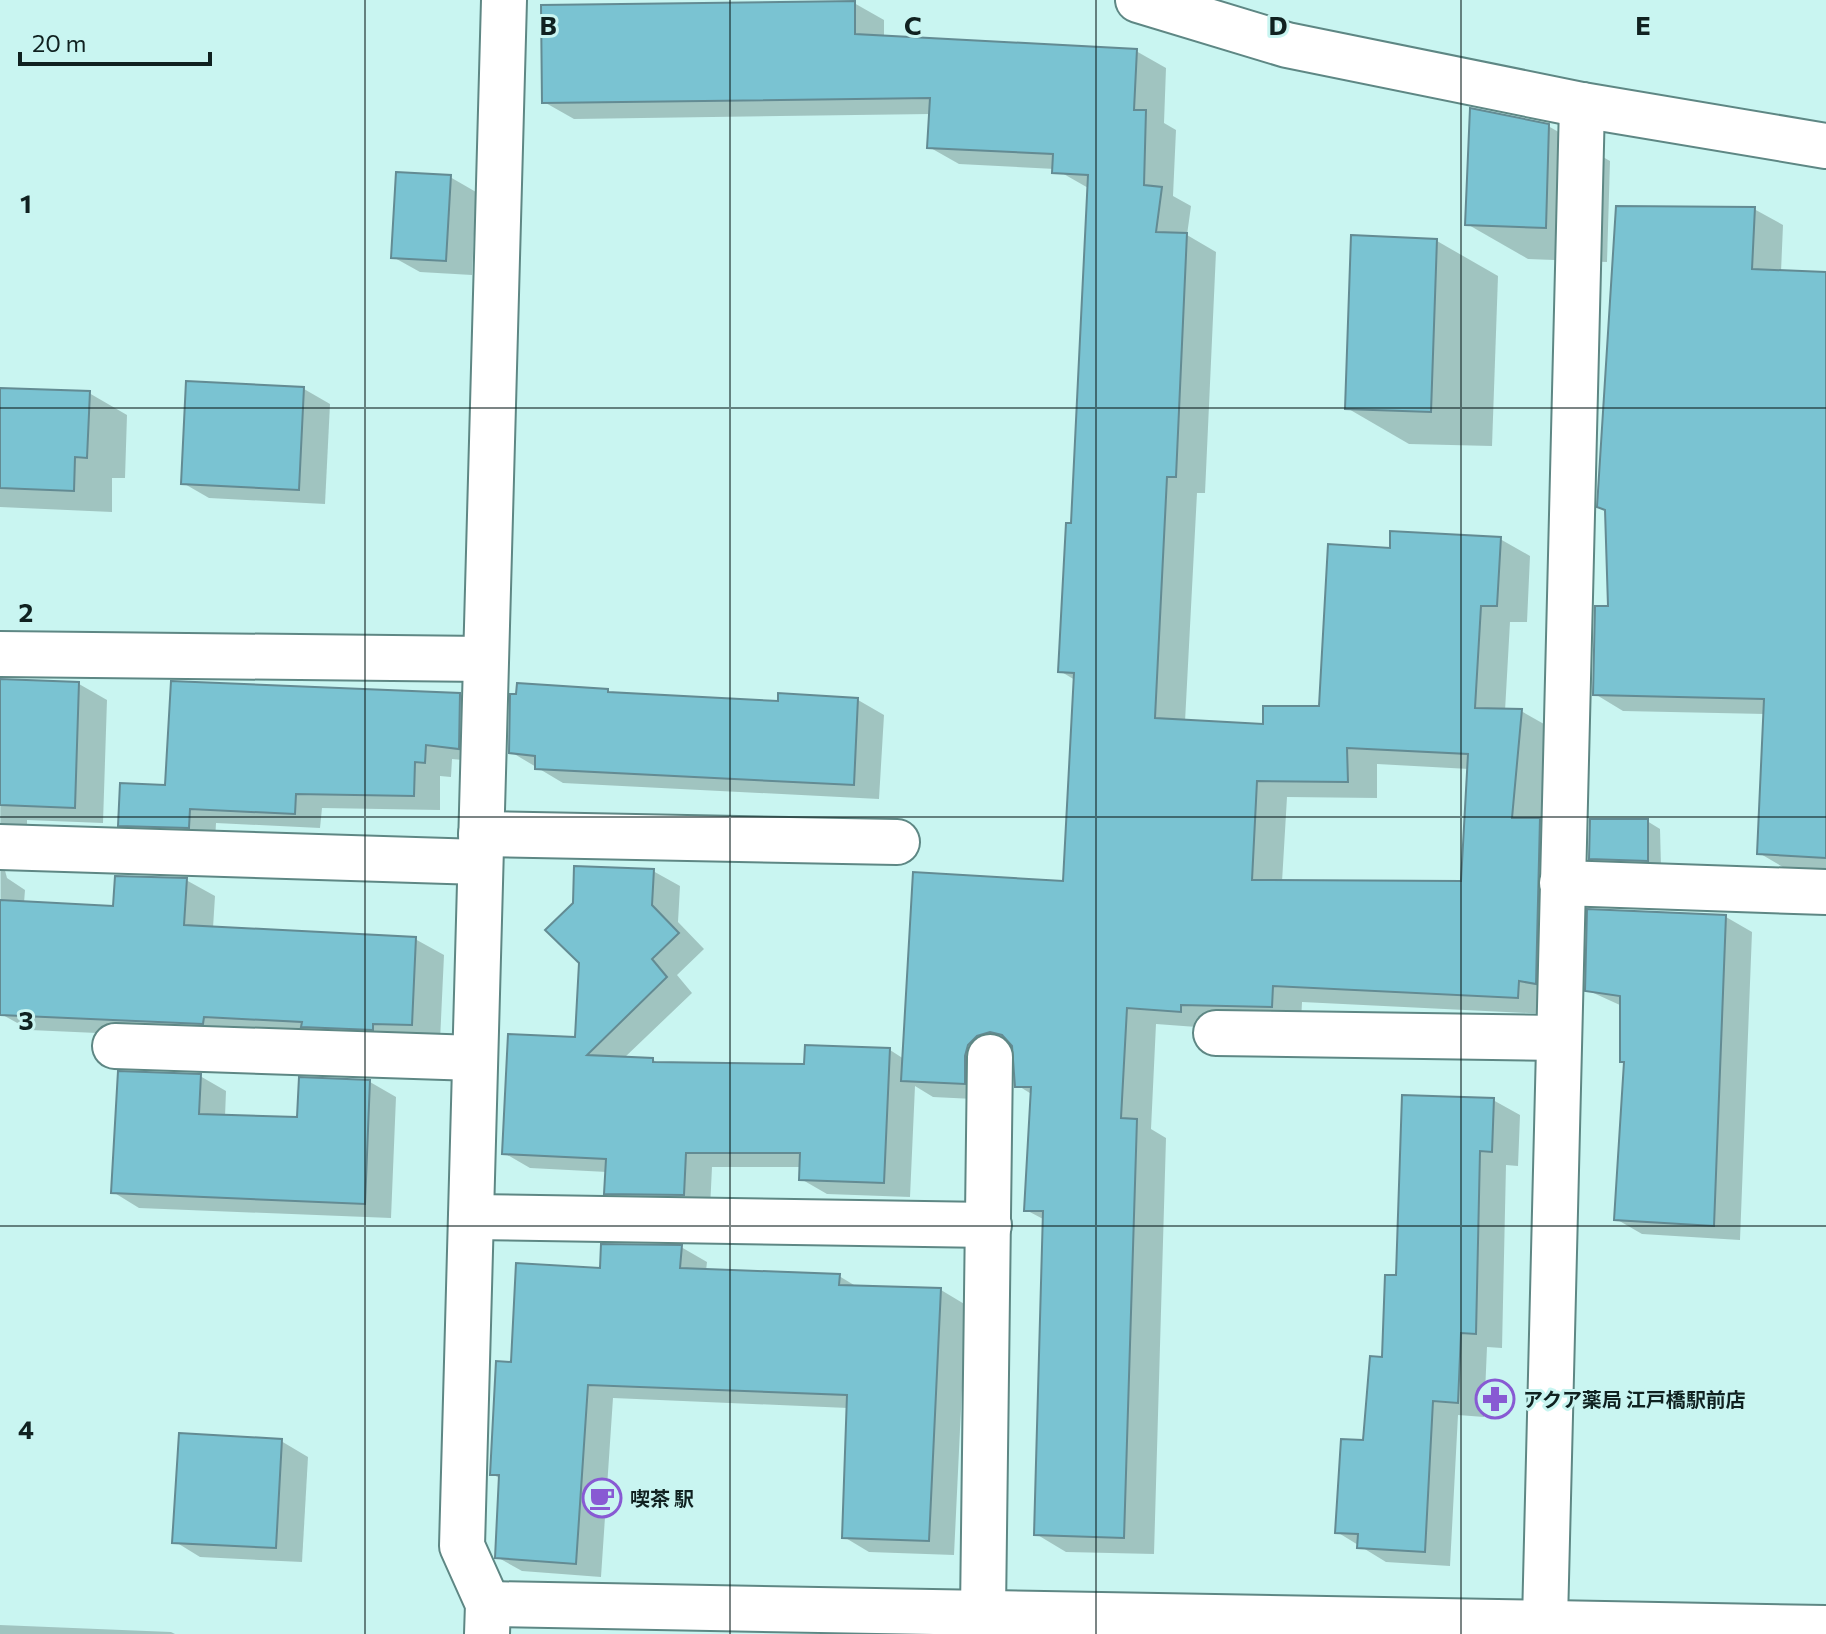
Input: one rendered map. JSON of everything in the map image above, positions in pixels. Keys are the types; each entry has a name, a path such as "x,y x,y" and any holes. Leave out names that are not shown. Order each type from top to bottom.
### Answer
{"street":[{"path":"504,0 462,1546 487,1619 983,1611 1826,1628"},
{"path":"1138,0 1287,45 1582,105 1826,146"},
{"path":"1545,1621 1582,105"},
{"path":"0,654 485,659"},
{"path":"0,847 481,848 897,842"},
{"path":"1562,883 1826,892"},
{"path":"1216,1033 1559,1038"},
{"path":"115,1046 475,1058"},
{"path":"983,1611 990,1057"},
{"path":"471,1217 989,1225"}],"building":[{"path":"855,1 855,34 1137,49 1134,110 1146,110 1144,185 1162,187 1156,232 1187,233 1176,477 1167,477 1155,718 1263,724 1263,706 1319,706 1328,544 1390,548 1390,531 1501,537 1497,606 1481,606 1475,708 1522,709 1512,818 1540,818 1536,984 1519,981 1518,998 1273,986 1272,1007 1181,1005 1181,1012 1127,1008 1121,1118 1137,1119 1124,1538 1034,1535 1043,1211 1024,1211 1031,1087 1015,1087 1012,1046 1002,1035 990,1032 977,1036 968,1045 965,1056 965,1084 901,1081 913,872 1063,881 1074,673 1058,672 1066,523 1071,523 1088,175 1052,173 1053,154 927,148 930,98 542,103 541,5","holes":["1347,748 1468,754 1461,881 1252,880 1257,781 1348,782"]},
{"path":"1470,108 1549,124 1546,228 1465,225"},
{"path":"396,172 451,175 446,261 391,258"},
{"path":"1616,206 1755,207 1752,269 1826,272 1826,858 1757,854 1764,699 1593,695 1595,606 1608,606 1605,510 1597,507"},
{"path":"1351,235 1437,239 1431,412 1345,409"},
{"path":"186,381 304,387 299,490 181,484"},
{"path":"0,388 90,391 87,458 75,457 74,491 0,488"},
{"path":"0,679 79,682 75,808 0,805"},
{"path":"171,681 460,693 459,749 426,745 425,763 415,762 414,796 296,794 295,814 190,809 189,828 118,826 120,783 165,785"},
{"path":"517,683 608,689 608,692 778,701 778,693 858,698 854,785 535,769 535,756 509,753 510,694 516,694"},
{"path":"1590,819 1648,819 1648,861 1589,859"},
{"path":"574,866 654,869 652,905 679,933 652,959 667,977 587,1055 653,1058 653,1062 804,1064 805,1045 890,1048 884,1183 799,1180 800,1153 686,1153 684,1195 604,1194 606,1159 502,1154 508,1034 575,1037 579,963 545,930 573,903"},
{"path":"115,876 187,878 184,925 416,937 412,1025 373,1024 373,1030 301,1027 302,1022 204,1017 203,1024 0,1015 0,900 113,906"},
{"path":"1587,909 1726,915 1714,1226 1614,1220 1624,1062 1620,1062 1620,996 1585,991"},
{"path":"118,1071 201,1074 199,1114 297,1117 299,1077 370,1080 365,1204 111,1193"},
{"path":"1402,1095 1494,1098 1492,1152 1480,1151 1476,1334 1461,1333 1458,1403 1433,1401 1425,1552 1357,1548 1358,1534 1335,1533 1341,1439 1363,1440 1370,1356 1382,1357 1385,1275 1396,1275"},
{"path":"601,1244 682,1245 680,1268 840,1274 839,1285 941,1288 929,1541 842,1538 847,1395 588,1385 576,1564 495,1558 499,1475 490,1475 496,1361 511,1362 516,1263 600,1268"},
{"path":"179,1433 282,1439 276,1548 172,1543"}],"place":[{"name":"アクア薬局 江戸橋駅前店","path":"1495,1399"},
{"name":"喫茶 駅","path":"602,1498"}]}
